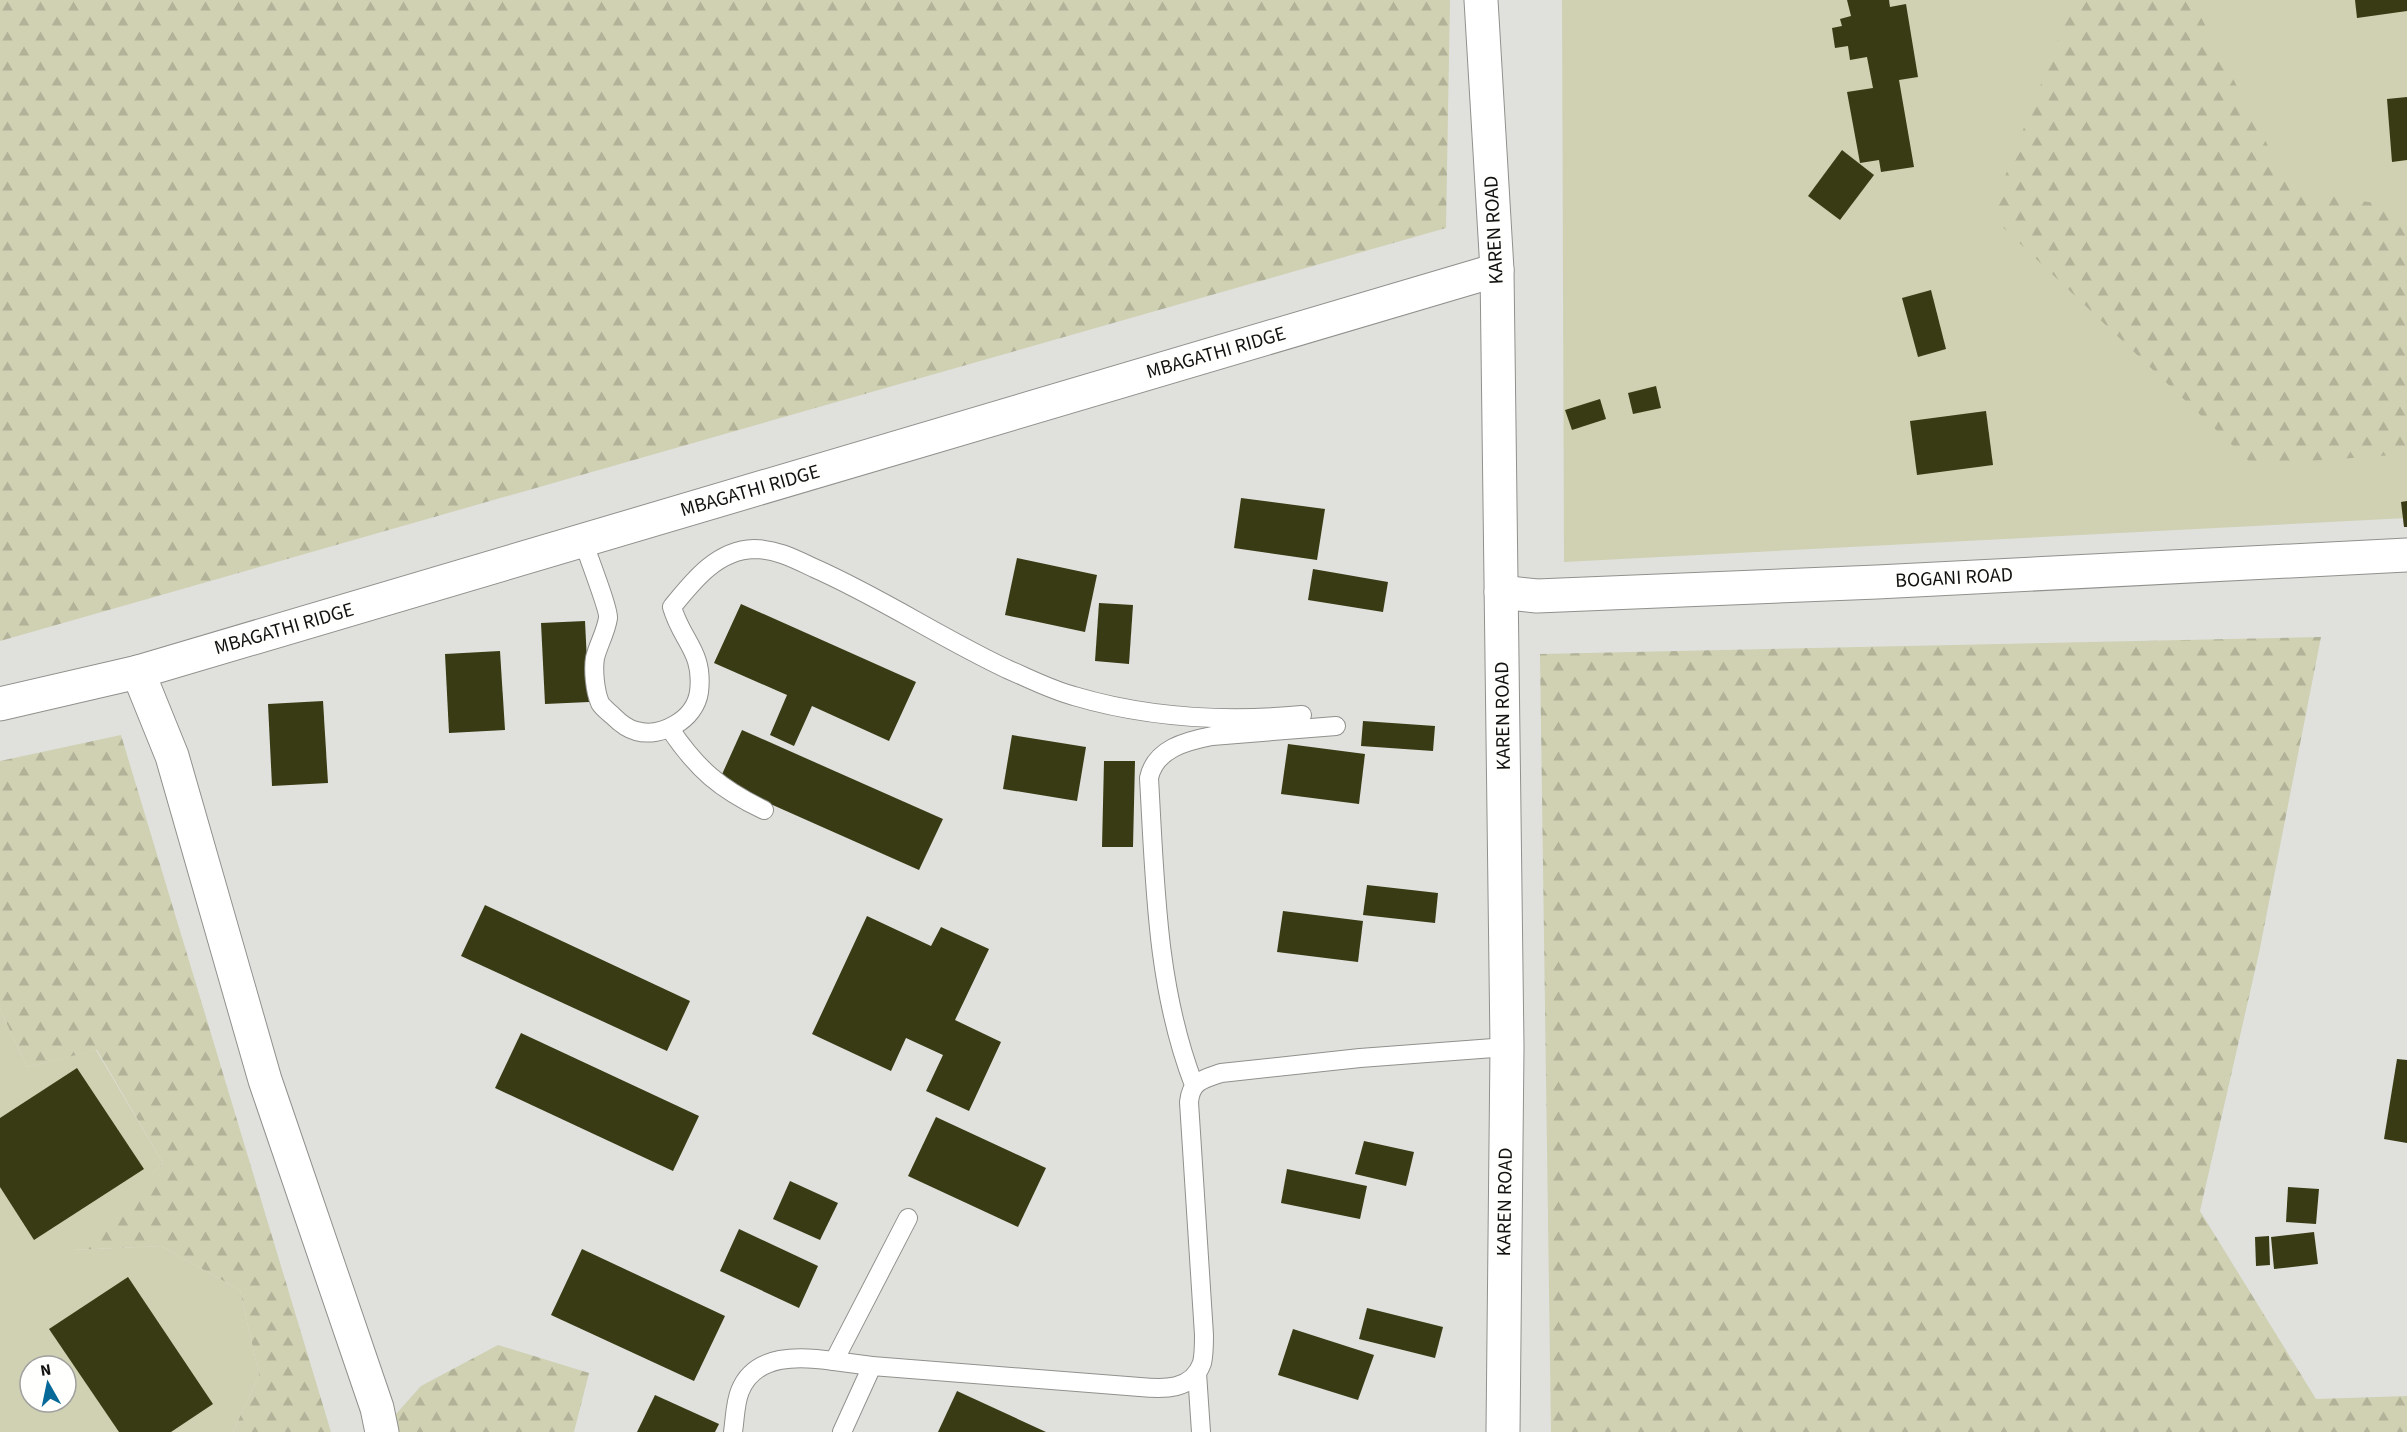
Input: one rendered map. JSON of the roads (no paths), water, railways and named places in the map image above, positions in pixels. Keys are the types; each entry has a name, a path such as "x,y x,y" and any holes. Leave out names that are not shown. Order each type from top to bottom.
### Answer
{"street":[{"name":"KAREN ROAD","path":"1481,0 1497,270 1507,1047 1503,1432"},
{"name":"MBAGATHI RIDGE","path":"0,704 138,672 1497,270"},
{"name":"BOGANI ROAD","path":"1501,592 1538,597 1866,583 2407,555"},
{"path":"138,672 172,756 265,1080 377,1408 382,1432"}],"lane":[{"path":"582,540 608,617 595,658 596,680 601,704 619,722 635,731 650,732 670,729 687,714 698,695 699,668 693,646 680,629 672,608 709,566 734,552 754,549 777,552 841,579 1005,668 1072,696 1182,717 1264,718 1302,715"},
{"path":"1194,1085 1174,1024 1163,959 1156,891 1150,790 1151,766 1175,746 1193,740 1212,736 1336,726"},
{"path":"670,729 701,769 732,795 764,810"},
{"path":"733,1432 740,1391 752,1372 776,1360 809,1358 872,1366 1168,1389 1184,1384 1197,1373 1202,1362 1204,1335 1189,1102 1190,1092 1194,1085 1205,1078 1221,1073 1360,1058 1507,1047"},
{"path":"834,1361 908,1218"},
{"path":"842,1432 872,1366"},
{"path":"1197,1373 1201,1432"}]}
